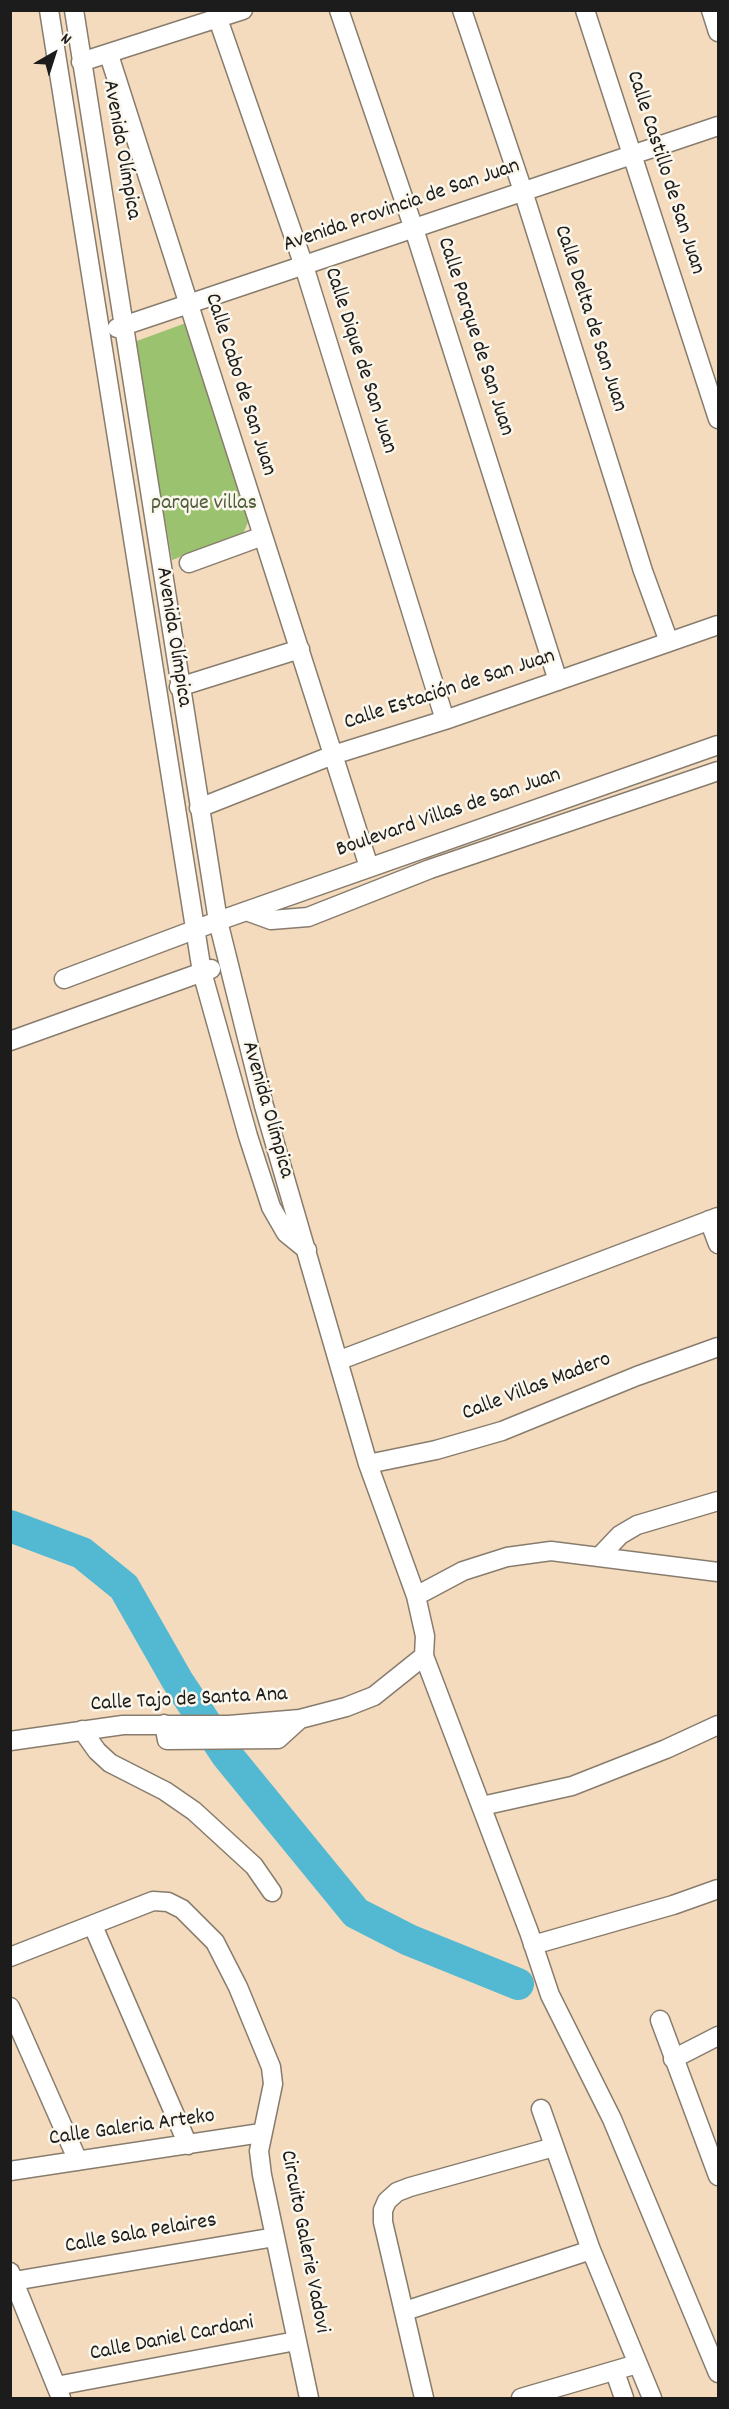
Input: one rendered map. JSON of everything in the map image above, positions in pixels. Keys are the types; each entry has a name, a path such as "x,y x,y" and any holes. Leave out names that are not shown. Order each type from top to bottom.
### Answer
{"street":[{"name":"Avenida Olímpica","path":"49,10 202,972 271,1207 286,1233 307,1250"},
{"name":"Avenida Olímpica","path":"74,10 126,326 179,687 218,921 264,1106 340,1360 368,1464 416,1596 425,1636 424,1656 482,1806 550,1995 612,2119 713,2352 718,2373"},
{"path":"81,62 109,55 243,10"},
{"name":"Calle Parque de San Juan","path":"339,10 414,229 558,681"},
{"name":"Calle Delta de San Juan","path":"462,10 523,191 643,571 669,642"},
{"name":"Calle Castillo de San Juan","path":"585,10 718,419"},
{"path":"711,10 718,32"},
{"name":"Calle Dique de San Juan","path":"218,19 304,266 445,720"},
{"name":"Calle Cabo de San Juan","path":"109,55 369,867"},
{"name":"Avenida Provincia de San Juan","path":"100,333 189,306 718,126"},
{"path":"189,563 263,536"},
{"name":"Calle Estación de San Juan","path":"199,808 333,755 445,720 718,625"},
{"path":"179,687 300,649"},
{"name":"Boulevard Villas de San Juan","path":"64,979 195,929 249,912 369,867 718,745"},
{"path":"249,912 272,920 308,917 430,869 718,771"},
{"path":"10,1041 227,964"},
{"path":"340,1360 714,1218 718,1244"},
{"name":"Calle Villas Madero","path":"368,1464 436,1450 502,1431 637,1376 718,1347"},
{"path":"601,1555 620,1534 637,1525 718,1501"},
{"path":"416,1596 463,1572 507,1557 551,1551 601,1555 718,1572"},
{"name":"Calle Tajo de Santa Ana","path":"10,1741 123,1725 165,1732 300,1719 346,1707 374,1696 424,1656"},
{"path":"165,1732 278,1739 300,1719"},
{"path":"482,1806 572,1786 718,1725"},
{"path":"82,1730 97,1751 110,1763 165,1791 202,1818 254,1866 272,1892"},
{"path":"533,1945 673,1905 718,1889"},
{"name":"Circuito Galerie Vadovi","path":"10,1957 93,1926 140,1905 168,1902 182,1909 215,1942 238,1987 271,2067 273,2084 261,2133 262,2175 309,2398"},
{"path":"93,1926 188,2145"},
{"path":"10,2007 78,2161"},
{"path":"660,2020 718,2176"},
{"path":"673,2059 718,2036"},
{"path":"541,2109 591,2250 652,2398"},
{"name":"Calle Galeria Arteko","path":"10,2171 261,2133"},
{"path":"424,2398 383,2222 383,2210 387,2201 397,2192 410,2187 554,2146"},
{"name":"Calle Sala Pelaires","path":"12,2276 275,2237"},
{"path":"405,2311 591,2250"},
{"path":"12,2276 59,2392"},
{"name":"Calle Daniel Cardani","path":"59,2392 296,2341"},
{"path":"521,2398 638,2364"},
{"path":"615,2372 624,2398"}],"green space":[{"name":"parque villas","path":"186,323 251,515 243,534 172,560 134,342"}],"waterway":[{"path":"10,1526 82,1553 124,1587 177,1680 226,1754 356,1913 409,1940 518,1984"}]}
